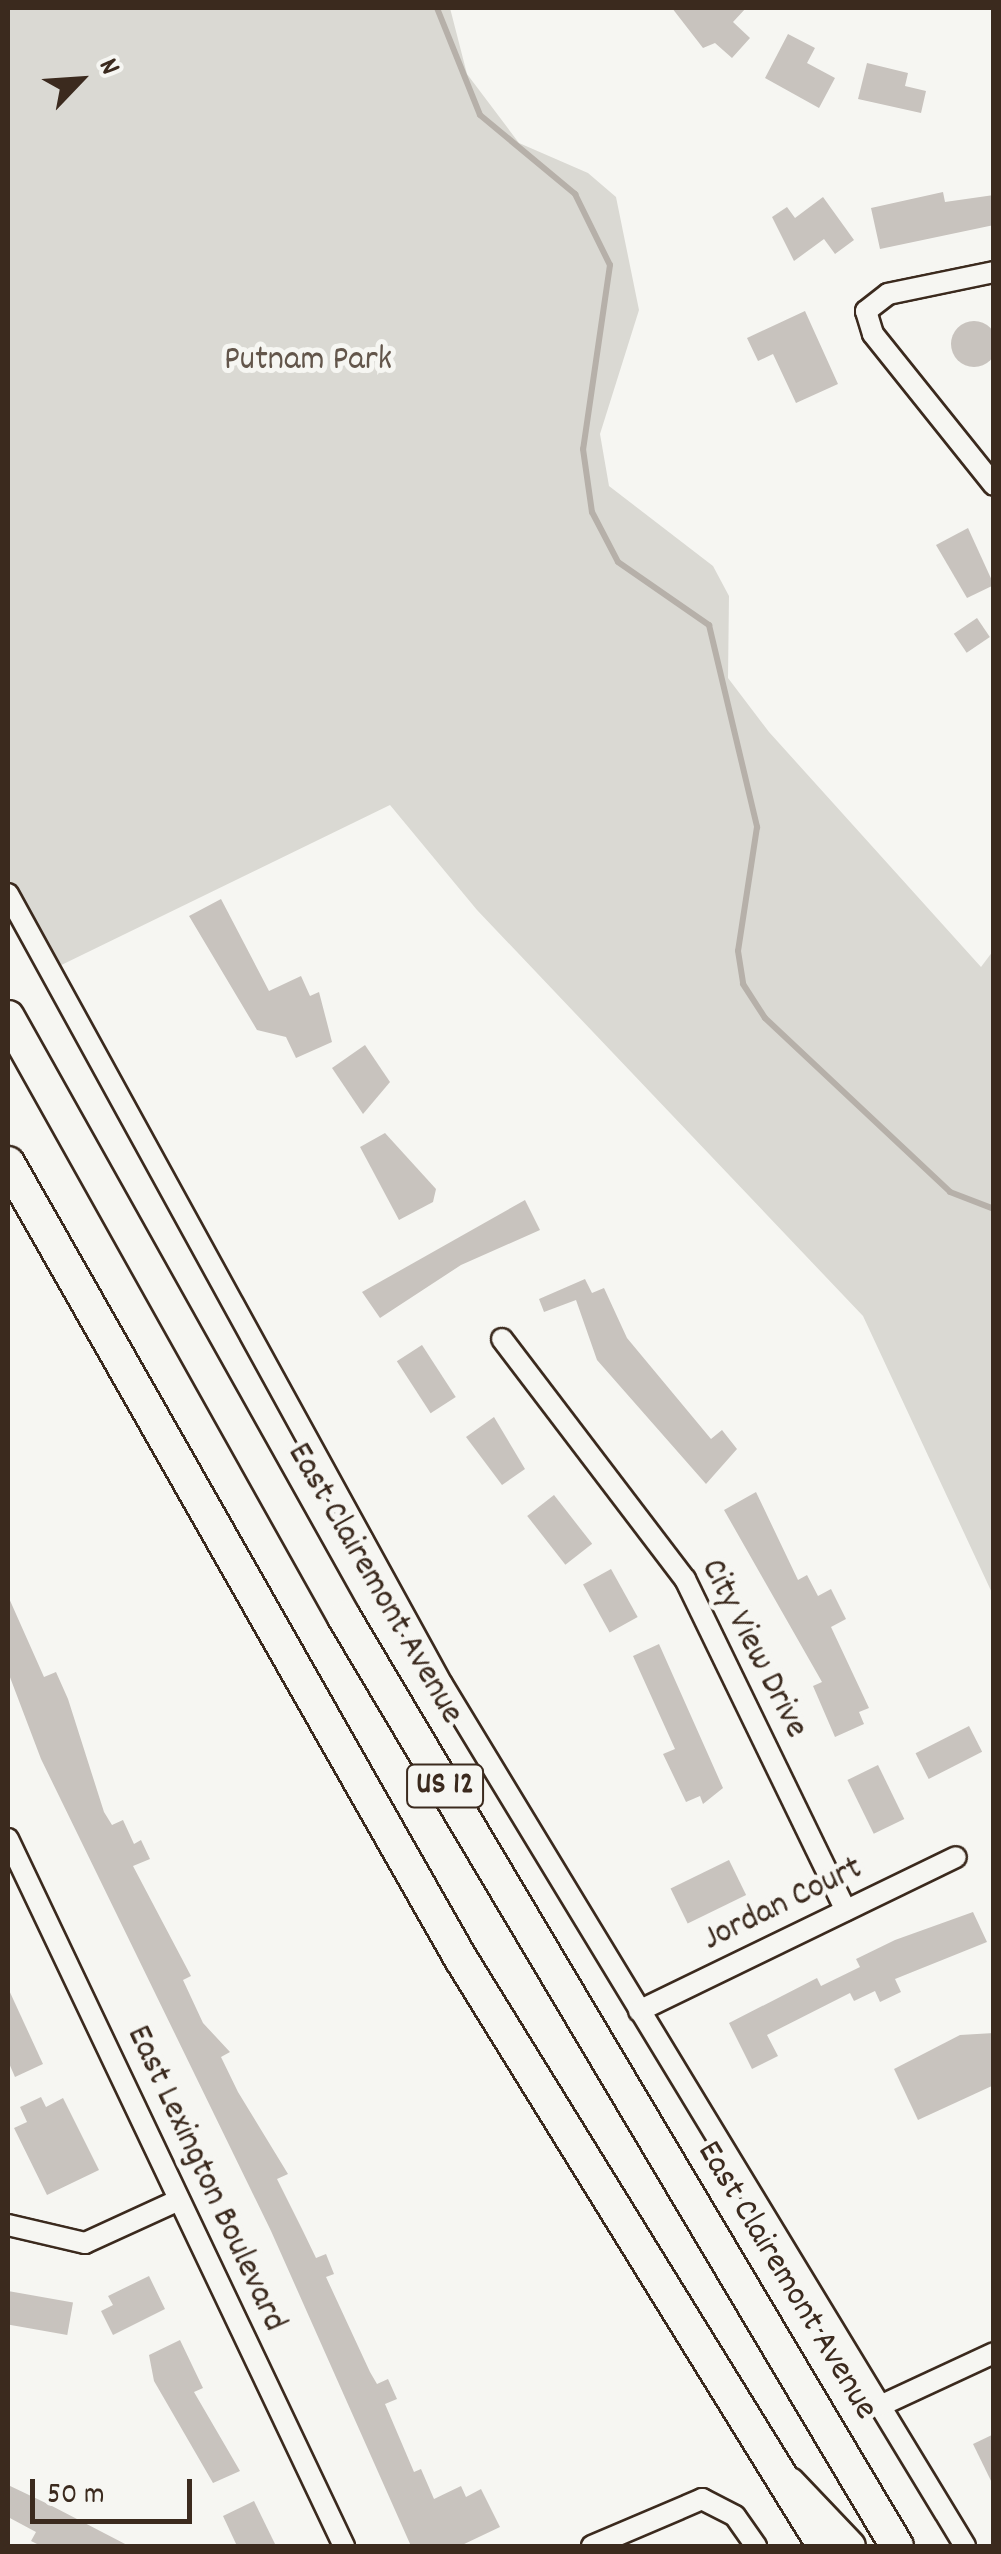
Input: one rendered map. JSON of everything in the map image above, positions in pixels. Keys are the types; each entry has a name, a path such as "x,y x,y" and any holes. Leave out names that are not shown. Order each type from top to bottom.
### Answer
{"main road":[{"name":"East Clairemont Avenue","path":"8,1017 344,1617 896,2546"},
{"name":"US 12","path":"8,1163 451,1942 824,2546"}],"street":[{"path":"994,272 888,294 866,311 872,334 994,485"},
{"path":"8,894 360,1542 639,2011 965,2546"},
{"name":"City View Drive","path":"502,1339 685,1579 846,1910"},
{"name":"East Lexington Boulevard","path":"8,1839 344,2546"},
{"name":"Jordan Court","path":"639,2011 956,1857"},
{"path":"8,2225 85,2243 178,2200"},
{"path":"882,2405 994,2353"},
{"path":"778,2471 851,2546"},
{"path":"592,2546 702,2499 734,2516 756,2546"}],"green space":[{"name":"Putnam Park","path":"8,8 450,8 467,74 519,143 588,173 616,197 639,310 600,434 609,486 713,566 729,596 728,678 769,732 981,967 993,951 993,1595 863,1316 477,910 390,805 49,971 8,894"}],"building":[{"path":"672,8 746,8 733,22 750,38 732,58 715,43 703,48"},
{"path":"788,34 815,48 807,63 835,78 819,108 765,78"},
{"path":"867,63 908,73 905,86 926,91 921,113 858,99"},
{"path":"943,192 945,202 994,195 994,225 880,249 871,208"},
{"path":"823,197 854,240 835,254 824,239 794,261 772,217 787,207 795,218"},
{"path":"805,311 838,384 796,403 773,354 758,361 747,338"},
{"path":"974,321 990,328 997,344 990,360 974,367 958,360 951,344 958,328"},
{"path":"968,528 994,585 967,598 936,545"},
{"path":"977,618 990,637 967,653 954,634"},
{"path":"221,899 269,991 301,976 310,996 319,992 332,1042 296,1058 286,1037 257,1030 189,916"},
{"path":"365,1045 390,1082 363,1114 332,1068"},
{"path":"385,1133 436,1189 433,1202 399,1220 360,1147"},
{"path":"525,1200 540,1230 461,1265 380,1318 362,1292"},
{"path":"585,1279 592,1293 604,1288 627,1338 711,1439 722,1430 737,1449 706,1484 597,1360 576,1300 544,1312 539,1299"},
{"path":"422,1345 456,1397 431,1413 397,1361"},
{"path":"494,1417 525,1469 502,1485 466,1437"},
{"path":"756,1492 798,1580 807,1575 818,1596 831,1589 846,1619 831,1627 869,1708 859,1712 864,1724 835,1737 813,1686 822,1682 724,1510"},
{"path":"554,1495 592,1544 565,1565 527,1516"},
{"path":"611,1569 638,1617 610,1633 583,1585"},
{"path":"8,1596 44,1677 56,1672 68,1699 104,1812 112,1825 123,1820 134,1844 141,1840 150,1859 133,1866 191,1976 183,1980 203,2023 230,2052 221,2057 288,2174 277,2179 316,2258 326,2254 334,2274 326,2277 370,2372 377,2384 388,2379 397,2399 385,2404 414,2472 421,2469 434,2499 461,2486 466,2497 481,2489 500,2527 460,2546 411,2546 271,2231 41,1759 8,1672"},
{"path":"659,1644 723,1788 703,1804 700,1796 686,1802 663,1754 675,1749 633,1656"},
{"path":"969,1726 982,1752 929,1779 916,1753"},
{"path":"878,1765 904,1819 874,1834 847,1780"},
{"path":"729,1860 746,1895 688,1924 671,1888"},
{"path":"973,1912 987,1942 895,1979 901,1992 880,2002 875,1991 854,2001 850,1993 767,2035 778,2056 752,2069 729,2023 817,1978 821,1986 860,1967 856,1959 895,1940"},
{"path":"8,1988 43,2064 15,2077 8,2061"},
{"path":"994,2033 994,2085 918,2120 894,2069 960,2035"},
{"path":"41,2097 46,2107 63,2098 99,2170 47,2195 14,2128 27,2122 20,2107"},
{"path":"149,2276 165,2309 113,2335 101,2311 113,2305 108,2296"},
{"path":"8,2291 73,2302 67,2335 8,2325"},
{"path":"180,2340 203,2388 194,2392 240,2471 213,2483 154,2381 149,2355"},
{"path":"994,2434 994,2487 973,2444"},
{"path":"8,2485 129,2546 41,2546 31,2541 36,2532 8,2517"},
{"path":"254,2501 276,2546 237,2546 223,2516"}],"waterway":[{"path":"437,8 480,115 575,194 610,265 583,449 592,512 618,562 709,625 757,827 738,951 743,984 765,1018 950,1192 994,1209"}]}
